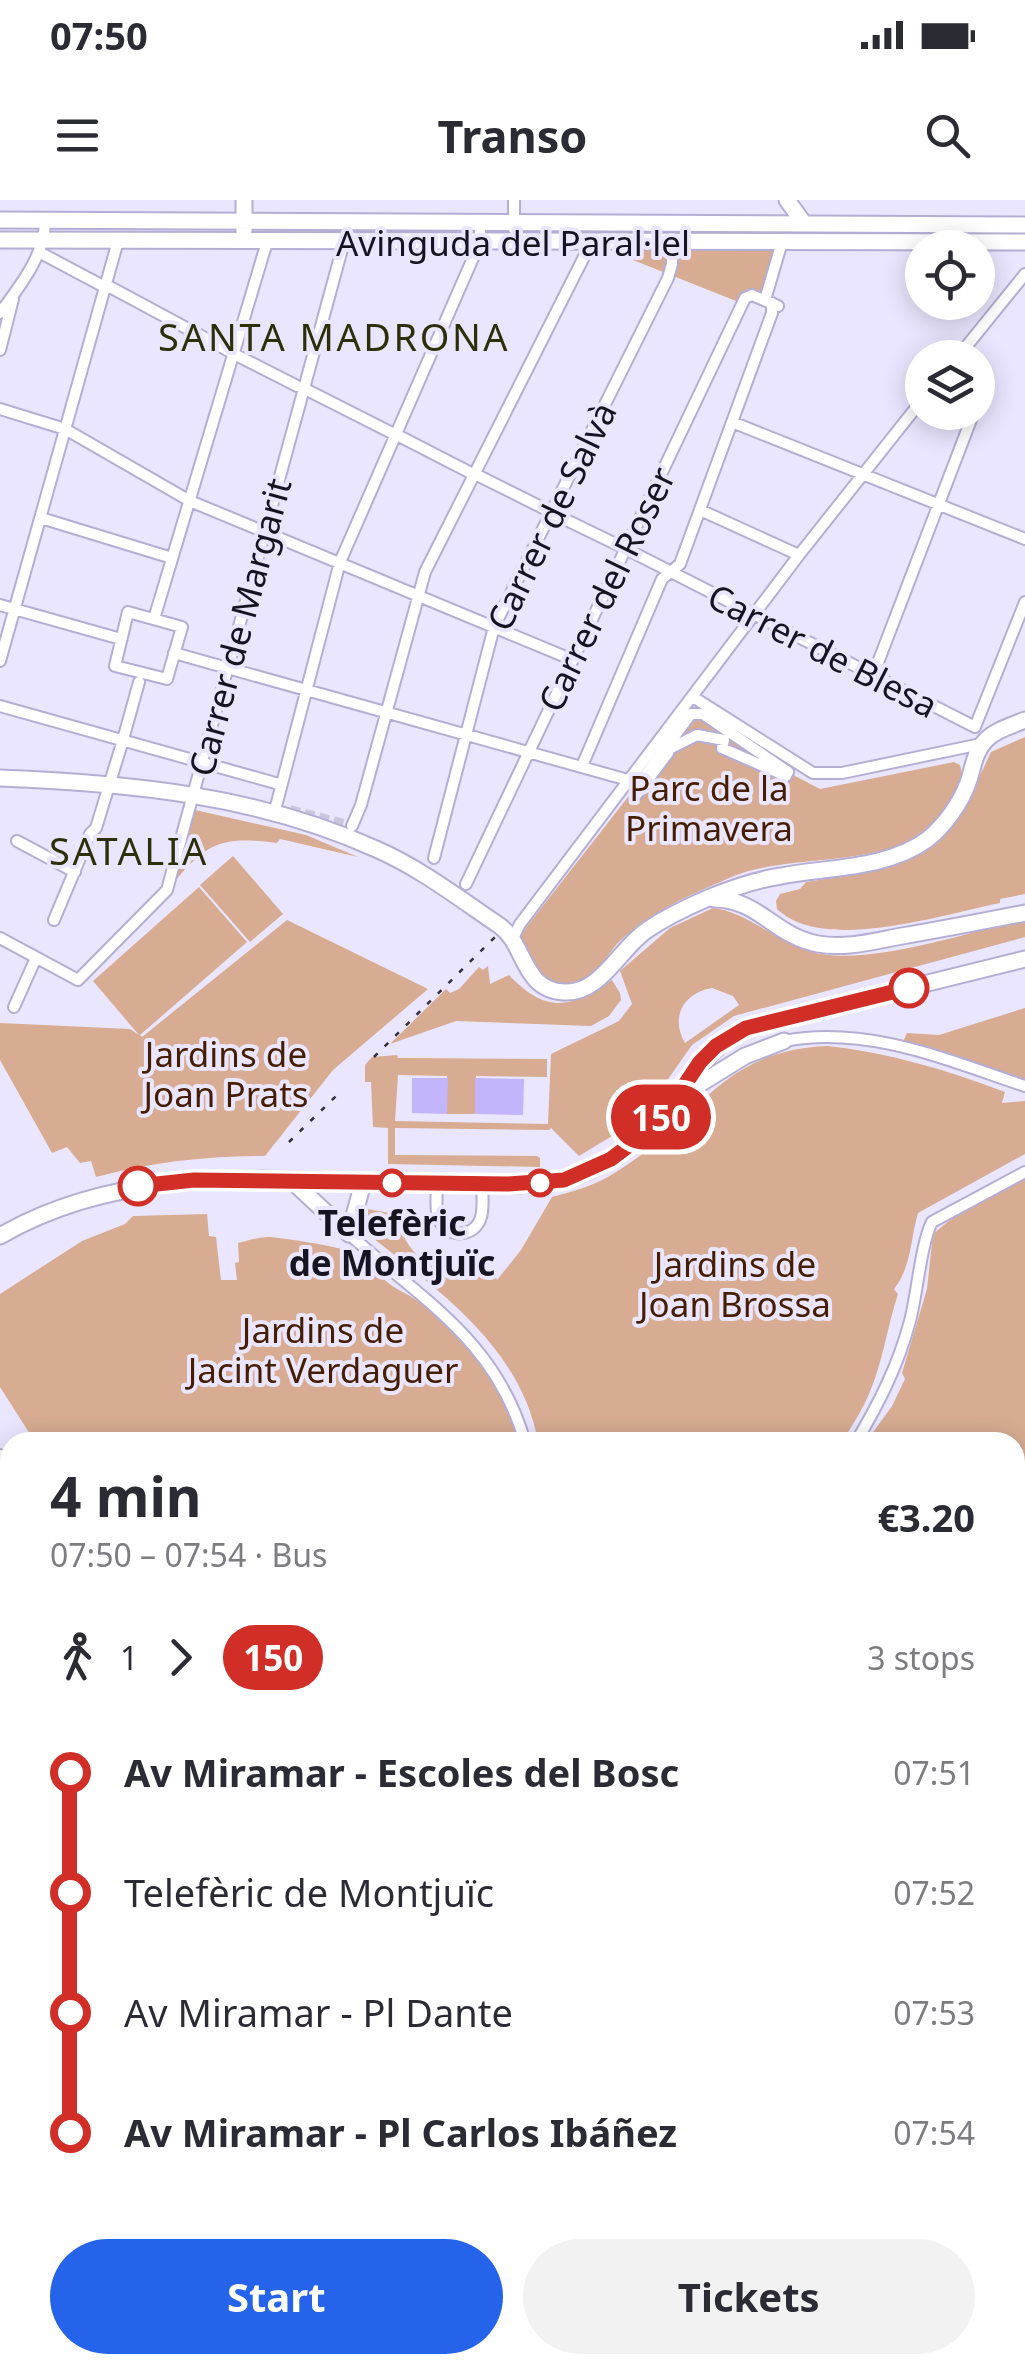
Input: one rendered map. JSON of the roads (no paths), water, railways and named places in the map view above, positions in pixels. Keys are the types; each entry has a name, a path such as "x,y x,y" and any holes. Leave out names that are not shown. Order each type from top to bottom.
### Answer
{"street":[{"path":"244,200 244,242"},
{"path":"514,200 514,241"},
{"path":"788,200 804,222"},
{"name":"Avinguda del Paral·lel","path":"0,220 1025,225"},
{"path":"0,312 42,246 45,221"},
{"path":"279,813 280,784 340,562 480,242 480,222"},
{"name":"Avinguda del Paral·lel","path":"0,240 42,246 118,241 1025,242"},
{"path":"0,661 118,241"},
{"path":"154,619 267,242"},
{"name":"Carrer de Margarit","path":"36,958 78,980 168,890 344,242"},
{"path":"352,826 361,806 426,572 592,242"},
{"name":"Carrer de Salvà","path":"434,858 494,627 668,278 672,242"},
{"path":"582,766 662,578 680,564 772,313 782,242"},
{"name":"Carrer de Blesa","path":"42,246 105,286 233,353 874,673 975,728"},
{"path":"971,340 1025,274"},
{"path":"0,350 14,293"},
{"name":"Carrer del Roser","path":"466,884 747,296 772,303"},
{"path":"0,410 65,430 190,501 573,660"},
{"path":"732,422 1025,539"},
{"path":"905,422 520,924 514,936 529,975 544,986 564,992 582,989 598,980 628,944 648,929 704,899 783,876 868,863 927,839 958,804 982,745 975,728 1025,602"},
{"path":"874,673 967,430"},
{"path":"700,510 800,555"},
{"path":"40,518 172,558"},
{"path":"0,605 121,639"},
{"path":"128,612 154,619 182,626 167,679 141,678 115,666 128,612"},
{"path":"174,652 628,780"},
{"path":"54,920 96,828 141,678"},
{"path":"693,697 813,773 842,773 982,745 1000,731 1025,720"},
{"path":"0,706 280,784"},
{"path":"692,714 703,714 788,772 786,776 722,748 724,740 698,735 664,750 668,753 638,794 636,790 652,764 692,714"},
{"path":"0,778 109,782 195,793 279,813 377,849 514,936"},
{"path":"17,841 75,872"},
{"path":"741,903 738,899 755,885"},
{"path":"755,885 768,922 782,932 820,944 844,946 1025,913"},
{"path":"704,899 741,903 762,912"},
{"path":"0,938 36,958 14,1007"},
{"path":"0,1236 58,1210 137,1186 194,1180 482,1184 564,1180 611,1159 648,1131 700,1062 716,1046 746,1028 1025,960"},
{"path":"772,1022 764,1037 771,1042 812,1036 857,1036 1025,1086"},
{"path":"676,1098 745,1056 784,1041"},
{"path":"861,1432 895,1371 932,1222 1025,1172"},
{"path":"291,1180 477,1348 507,1393 521,1432"},
{"path":"348,1234 364,1183"},
{"path":"437,1184 439,1221 456,1234 471,1231 480,1220 482,1184"}],"tunnel":[{"path":"290,810 352,826"}],"railway":[{"path":"374,1057 495,937"},
{"path":"289,1142 337,1095"}],"place":[{"name":"Telefèric de Montjuïc","path":"392,1183"}],"district":[{"name":"SANTA MADRONA","path":"334,336"},
{"name":"SATALIA","path":"129,850"}],"park label":[{"name":"Parc de la Primavera","path":"709,807"},
{"name":"Jardins de Joan Prats","path":"226,1073"},
{"name":"Jardins de Joan Brossa","path":"735,1283"},
{"name":"Jardins de Jacint Verdaguer","path":"323,1349"}]}
